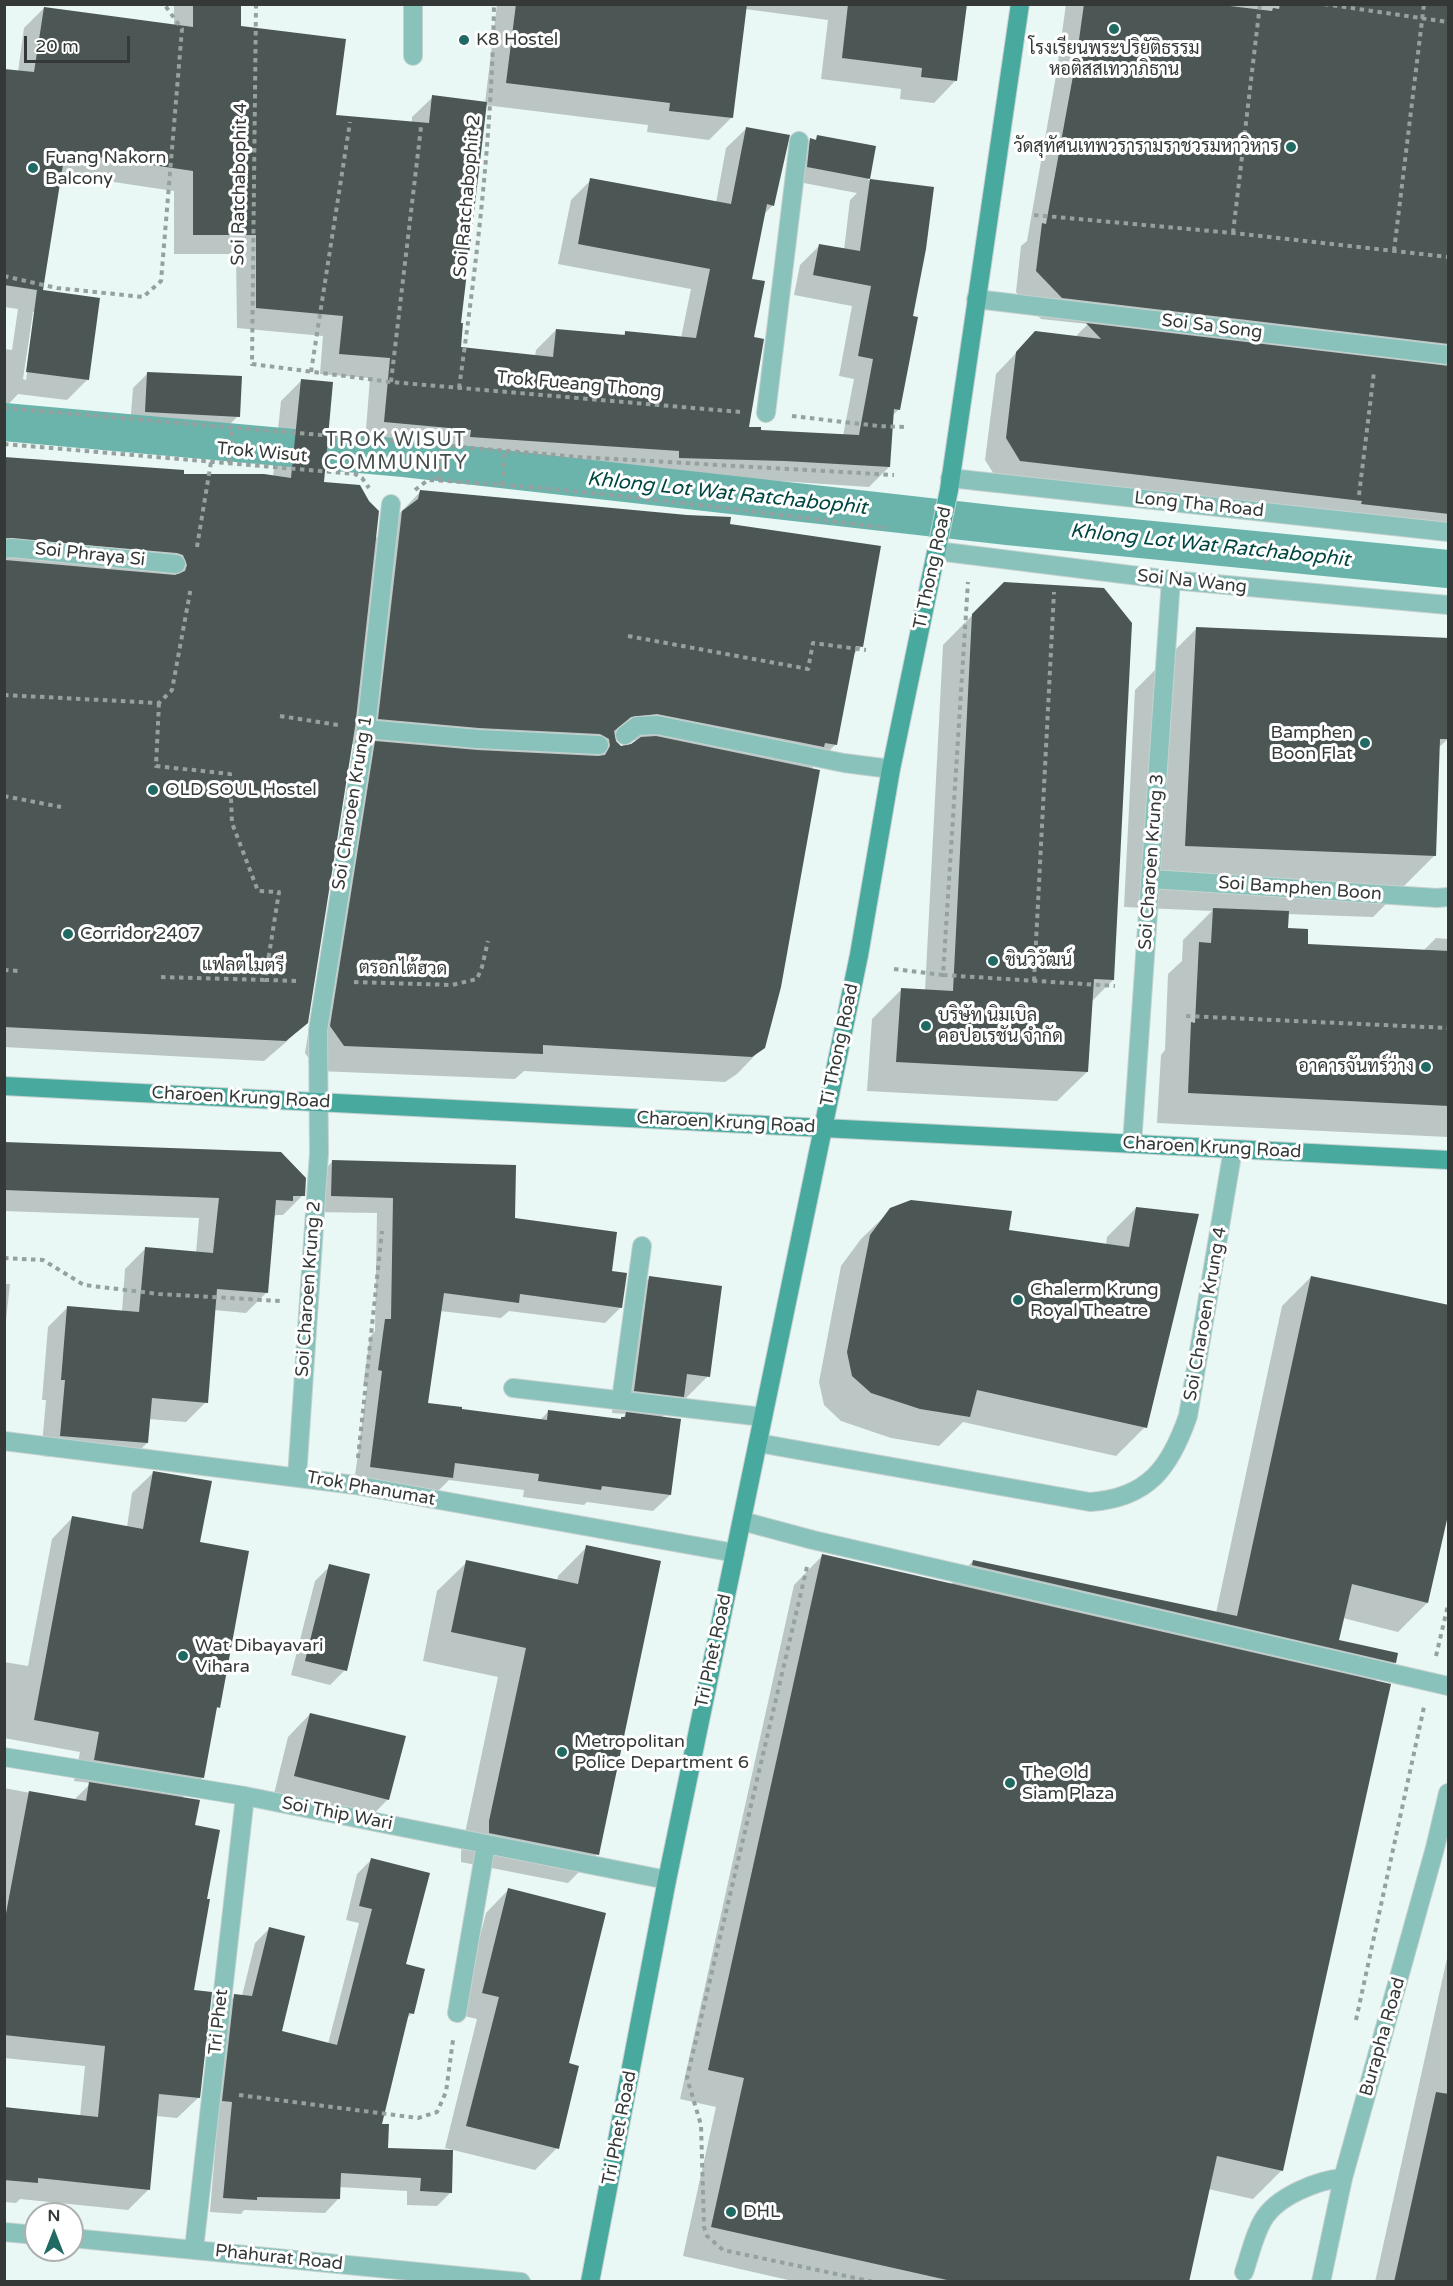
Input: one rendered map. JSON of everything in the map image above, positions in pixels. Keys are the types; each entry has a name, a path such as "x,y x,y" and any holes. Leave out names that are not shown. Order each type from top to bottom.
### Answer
{"main road":[{"name":"Ti Thong Road","path":"822,1128 859,955 891,769 950,484 1020,4"},
{"name":"Charoen Krung Road","path":"4,1086 1449,1160"},
{"name":"Tri Phet Road","path":"590,2282 667,1880 822,1128"}],"street":[{"path":"412,56 413,4"},
{"path":"766,413 799,141"},
{"name":"Soi Sa Song","path":"976,299 1449,355"},
{"name":"Long Tha Road","path":"950,484 1449,532"},
{"name":"Soi Charoen Krung 1","path":"319,1101 318,1030 366,729 391,504"},
{"name":"Soi Na Wang","path":"939,543 1171,580 1449,605"},
{"name":"Soi Phraya Si","path":"4,549 176,564"},
{"name":"Soi Charoen Krung 3","path":"1132,1144 1171,580"},
{"path":"625,735 637,726 657,725 844,762 891,769"},
{"path":"366,729 478,740 599,745"},
{"name":"Soi Bamphen Boon","path":"1151,879 1449,897"},
{"name":"Soi Charoen Krung 2","path":"297,1477 319,1153 319,1101"},
{"name":"Soi Charoen Krung 4","path":"758,1443 1090,1502 1106,1501 1140,1490 1159,1472 1182,1434 1188,1416 1233,1149"},
{"path":"621,1400 642,1246"},
{"path":"513,1388 763,1417"},
{"name":"Trok Phanumat","path":"4,1441 355,1485 735,1552"},
{"path":"741,1521 813,1540 1449,1686"},
{"name":"Soi Thip Wari","path":"4,1757 244,1796 667,1880"},
{"name":"Burapha Road","path":"1321,2282 1344,2178 1442,1850 1449,1793"},
{"name":"Tri Phet","path":"194,2249 244,1796"},
{"path":"457,2013 486,1844"},
{"path":"1244,2272 1264,2218 1287,2197 1320,2182 1344,2178"},
{"path":"4,2232 24,2234"},
{"name":"Phahurat Road","path":"84,2239 521,2282"}],"path":[{"path":"4,276 57,288 143,297 161,281 182,29 164,4"},
{"name":"Soi Ratchabophit 4","path":"252,364 256,4"},
{"name":"Soi Ratchabophit 2","path":"459,388 472,293 493,79 494,4"},
{"path":"1233,233 1260,4"},
{"path":"1324,4 1449,22"},
{"path":"1394,251 1424,4"},
{"path":"311,372 350,122"},
{"path":"391,382 421,127"},
{"path":"1034,215 1233,233 1449,257"},
{"name":"Trok Fueang Thong","path":"252,364 391,382 766,413 905,427"},
{"path":"1358,505 1375,366"},
{"path":"4,408 590,457 894,475"},
{"path":"229,461 232,428"},
{"name":"Trok Wisut","path":"4,444 229,461 355,474 368,485 376,499 391,504"},
{"path":"439,478 442,444"},
{"path":"502,483 505,450"},
{"path":"391,504 407,500 416,487 428,480 439,478 502,483 888,528"},
{"path":"1264,572 1267,540"},
{"path":"943,975 968,572"},
{"path":"1034,981 1054,590"},
{"path":"628,636 808,669 813,643 866,650"},
{"path":"172,690 159,703 156,766 230,774 232,823 258,891 279,892 265,980"},
{"path":"4,695 159,703"},
{"path":"280,716 318,722"},
{"path":"4,796 61,807"},
{"name":"ตรอกไต้ฮวด","path":"325,981 452,984 477,979 488,941"},
{"path":"894,969 943,975 1115,986"},
{"path":"4,970 19,971"},
{"name":"แฟลตไมตรี","path":"161,977 301,981"},
{"path":"1186,1016 1449,1028"},
{"path":"355,1485 382,1231"},
{"path":"4,1258 43,1260 84,1285 159,1294 308,1303"},
{"path":"813,1540 687,2078 700,2125 704,2227 707,2236 723,2250 874,2282"},
{"path":"1354,2030 1430,1681 1449,1605"},
{"path":"212,2091 418,2118 437,2112 446,2092 457,2013"}],"building":[{"path":"193,4 241,4 241,26 346,39 336,115 429,123 432,95 487,102 461,323 463,323 461,347 553,357 556,329 625,335 625,331 696,338 710,269 578,244 590,178 731,204 746,127 790,135 774,206 767,204 752,279 765,281 754,337 764,339 749,427 761,427 761,430 859,435 873,359 858,356 871,286 813,275 819,244 860,251 870,179 934,187 926,249 913,316 918,317 900,410 894,409 890,467 679,458 679,451 470,437 471,430 384,422 390,358 339,354 343,316 256,308 256,235 193,235 193,171 65,152 43,290 100,298 89,380 26,372 37,290 4,285 4,69 34,72 44,7 193,27"},
{"path":"516,4 747,4 733,118 669,111 670,103 506,83"},
{"path":"848,4 967,4 957,81 921,77 922,68 842,58"},
{"name":"วัดสุทัศนเทพวรารามราชวรมหาวิหาร","path":"1084,4 1213,4 1272,11 1273,8 1279,9 1280,4 1449,4 1449,344 1062,298 1036,271 1042,223 1046,224"},
{"path":"817,135 876,146 870,179 807,167 810,138 816,140"},
{"path":"1086,323 1449,366 1449,514 1361,504 1362,501 1020,461 1006,438 1016,352 1035,331 1101,339"},
{"path":"147,372 242,376 240,417 145,412"},
{"path":"301,379 333,382 324,482 360,485 369,501 379,511 355,727 308,1023 286,1041 4,1027 5,560 175,575 185,571 187,565 183,555 177,553 4,538 4,457 184,470 184,474 264,474 291,478"},
{"path":"420,490 687,515 731,517 730,524 881,546 863,647 856,646 837,745 825,743 824,747 657,714 631,717 614,731 616,741 621,746 631,744 641,737 656,736 820,770 781,987 765,1048 752,1057 543,1045 543,1054 344,1046 330,1026 375,741 477,750 598,756 605,755 610,746 609,739 600,734 479,728 378,719 402,511 418,499"},
{"path":"1004,582 1104,588 1132,623 1114,980 1094,979 1088,1072 896,1062 901,988 953,991 972,614"},
{"name":"Bamphen Boon Flat","path":"1196,627 1449,638 1449,739 1440,739 1436,856 1185,846"},
{"path":"1213,908 1289,911 1288,928 1308,929 1308,944 1449,951 1449,1106 1188,1093 1191,1022 1195,1023 1199,942 1211,943"},
{"path":"4,1142 281,1152 306,1178 305,1196 293,1196 293,1201 276,1200 268,1293 217,1289 208,1403 152,1398 148,1443 60,1436 65,1380 61,1380 67,1306 139,1312 145,1247 213,1253 219,1198 4,1190"},
{"path":"332,1160 516,1165 515,1218 617,1232 612,1271 627,1273 622,1308 520,1294 519,1303 444,1293 428,1403 547,1420 548,1410 621,1419 625,1417 626,1412 681,1419 671,1495 602,1486 601,1490 538,1481 539,1474 455,1463 453,1478 370,1467 382,1371 378,1370 385,1319 391,1319 393,1198 331,1196"},
{"name":"Chalerm Krung Royal Theatre","path":"911,1200 1012,1211 1009,1230 1129,1247 1136,1207 1199,1214 1147,1428 977,1390 970,1417 920,1409 871,1393 852,1376 847,1352 870,1235 890,1208"},
{"path":"649,1276 722,1286 710,1377 687,1374 684,1397 634,1391"},
{"path":"1311,1276 1449,1305 1449,1511 1428,1603 1352,1584 1339,1640 1398,1653 1396,1663 972,1565 973,1560 1237,1616"},
{"path":"153,1471 212,1481 200,1542 249,1551 220,1708 217,1707 204,1778 94,1760 99,1732 34,1720 72,1516 143,1529"},
{"path":"586,1545 661,1561 599,1855 489,1833 489,1821 526,1648 451,1632 466,1560 578,1584"},
{"name":"The Old Siam Plaza","path":"822,1554 1391,1684 1283,2171 1217,2156 1189,2282 956,2282 711,2227 744,2078 708,2070"},
{"path":"329,1564 370,1574 347,1671 305,1661"},
{"path":"310,1713 406,1736 389,1800 294,1776"},
{"path":"89,1782 200,1800 195,1825 220,1830 194,1990 212,1992 200,2098 159,2094 150,2190 38,2178 38,2183 4,2180 4,2107 98,2117 105,2046 4,2035 4,1924 29,1791 86,1801"},
{"path":"371,1858 430,1873 406,1964 425,1969 414,2014 409,2013 382,2124 389,2124 388,2148 453,2150 452,2193 420,2191 421,2178 341,2173 340,2199 223,2198 232,2102 222,2101 234,1994 252,1996 269,1927 305,1936 282,2031 337,2045 372,1909 359,1906"},
{"path":"508,1888 606,1913 569,2063 579,2066 559,2149 466,2126 499,1997 482,1993"},
{"path":"1436,2092 1449,2094 1449,2282 1394,2282"}],"waterway":[{"name":"Khlong Lot Wat Ratchabophit","path":"4,422 404,458 1008,526 1448,569"}],"place":[{"name":"โรงเรียนพระปริยัติธรรม หอติสสเทวาภิธาน","path":"1114,29"},
{"name":"K8 Hostel","path":"464,40"},
{"name":"วัดสุทัศนเทพวรารามราชวรมหาวิหาร","path":"1291,147"},
{"name":"Fuang Nakorn Balcony","path":"33,168"},
{"name":"Bamphen Boon Flat","path":"1365,743"},
{"name":"OLD SOUL Hostel","path":"153,790"},
{"name":"Corridor 2407","path":"68,934"},
{"name":"ชินวิวัฒน์","path":"993,961"},
{"name":"บริษัท นิมเบิล คอปอเรชัน จำกัด","path":"926,1026"},
{"name":"อาคารจันทร์ว่าง","path":"1426,1067"},
{"name":"Chalerm Krung Royal Theatre","path":"1018,1300"},
{"name":"Wat Dibayavari Vihara","path":"183,1656"},
{"name":"Metropolitan Police Department 6","path":"562,1752"},
{"name":"The Old Siam Plaza","path":"1010,1783"},
{"name":"DHL","path":"731,2212"}],"district":[{"name":"TROK WISUT COMMUNITY","path":"396,452"}]}
